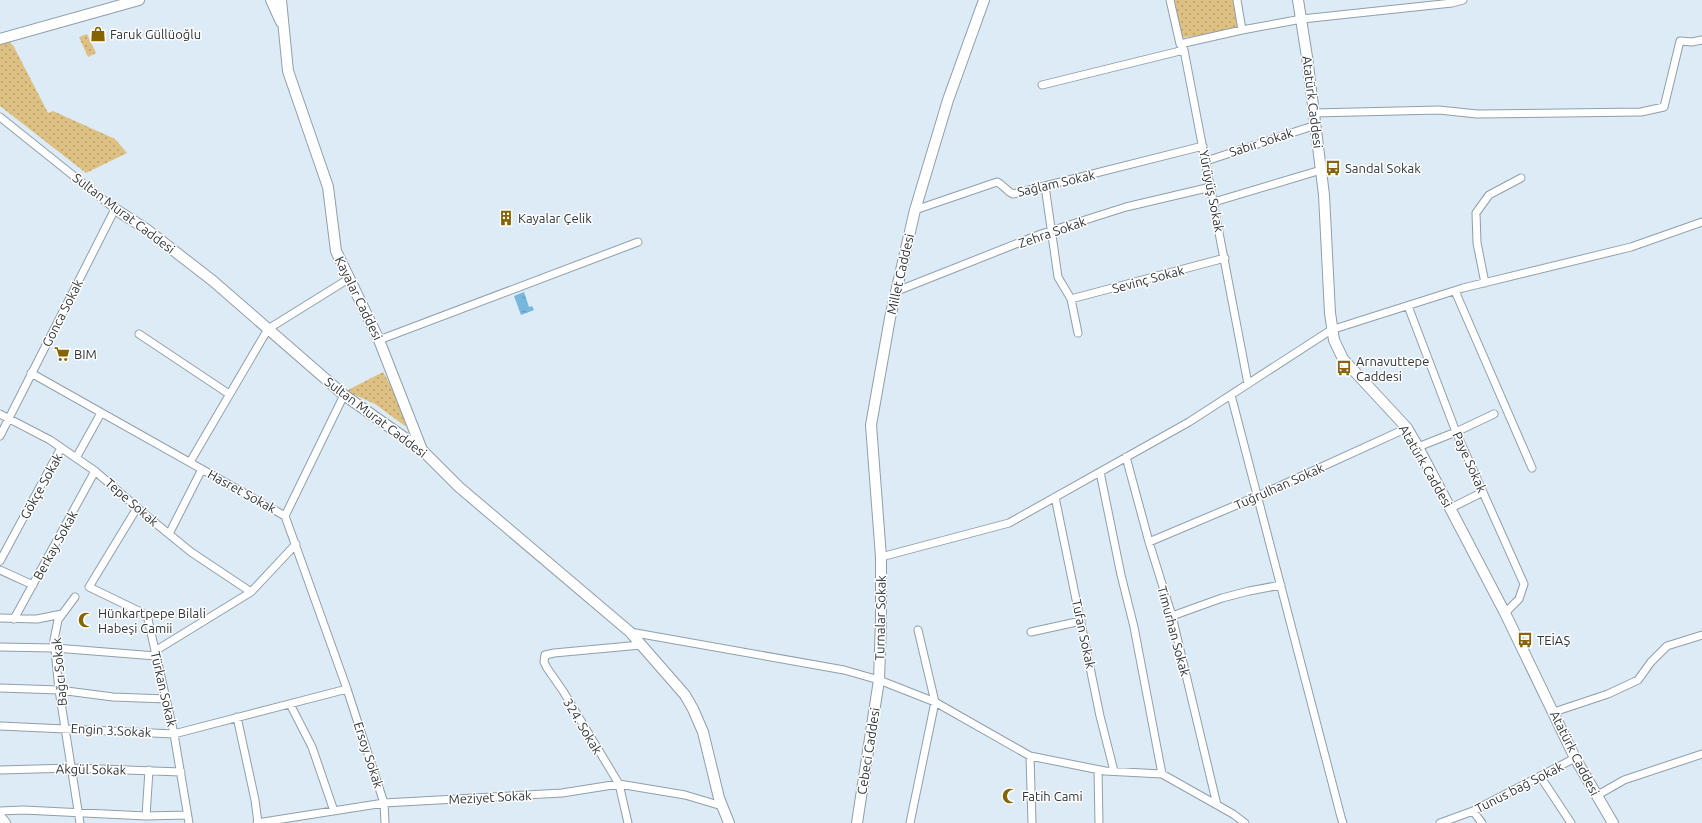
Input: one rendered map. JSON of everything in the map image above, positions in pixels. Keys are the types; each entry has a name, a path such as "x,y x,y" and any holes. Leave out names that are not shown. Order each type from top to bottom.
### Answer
{"street":[{"path":"270,0 284,27"},
{"name":"Kayalar Caddesi","path":"281,0 288,71 328,186 336,251 379,340 422,450"},
{"name":"Millet Caddesi","path":"880,557 871,425 890,318 915,210 948,100 984,0"},
{"name":"Yürüyüş Sokak","path":"1170,0 1182,47 1203,146 1248,384"},
{"path":"1237,0 1242,30"},
{"name":"Atatürk Caddesi","path":"1298,0 1302,19 1324,195 1331,330 1338,350 1343,359 1407,428 1451,508 1505,613 1575,758 1613,823"},
{"path":"1042,85 1242,30 1302,19 1452,3 1463,0"},
{"path":"0,39 137,1"},
{"path":"1314,113 1439,110 1477,114 1641,112 1664,106 1680,41 1692,42 1702,40"},
{"name":"Sultan Murat Caddesi","path":"0,117 115,209 146,229 214,281 268,330 344,395 422,450 459,487 630,632 685,695 693,709 703,732 722,806 729,823"},
{"name":"Sabır Sokak","path":"1206,161 1316,124"},
{"name":"Sağlam Sokak","path":"915,210 997,182 1002,184 1007,191 1013,194 1203,146"},
{"path":"1214,202 1321,170"},
{"path":"1485,283 1477,243 1476,213 1489,195 1521,178"},
{"path":"1045,186 1050,231 1058,277 1071,300 1078,333"},
{"name":"Zehra Sokak","path":"897,291 1050,231 1126,207 1211,187"},
{"name":"Gonca Sokak","path":"0,436 8,417 115,209"},
{"path":"880,557 1009,523 1189,422 1331,330 1455,291 1631,247 1702,222"},
{"path":"379,340 638,242"},
{"name":"Sevinç Sokak","path":"1071,300 1225,258"},
{"path":"190,462 268,330 350,278"},
{"path":"1455,291 1532,468"},
{"name":"Paye Sokak","path":"1408,306 1456,432 1524,584 1519,599 1505,613"},
{"path":"139,334 229,394"},
{"name":"Hasret Sokak","path":"31,373 286,516 347,689"},
{"path":"286,516 344,395"},
{"path":"1231,395 1341,817 1344,823"},
{"name":"Gökçe Sokak","path":"0,561 61,448 76,458 101,413"},
{"name":"Tepe Sokak","path":"0,414 50,440 95,470 137,508 191,552 251,592"},
{"path":"1418,447 1456,432 1494,414"},
{"name":"Tuğrulhan Sokak","path":"1149,542 1258,496 1407,428"},
{"name":"Timurhan Sokak","path":"1126,457 1149,542 1172,616 1217,805"},
{"path":"169,534 202,469"},
{"name":"Berkay Sokak","path":"14,619 95,470"},
{"path":"1100,472 1121,575 1134,627 1162,774"},
{"path":"1451,508 1483,492"},
{"name":"Tufan Sokak","path":"1056,497 1081,622 1114,771"},
{"name":"Türkan Sokak","path":"137,508 89,587 147,615 174,734 189,823"},
{"path":"0,647 55,648 155,654 251,592 296,544"},
{"name":"Turnalar Sokak","path":"879,680 881,619 880,557"},
{"path":"0,570 33,585"},
{"path":"1172,616 1222,598 1281,585"},
{"name":"Bağcı Sokak","path":"75,597 58,620 54,640 59,690 80,823"},
{"path":"0,618 37,618 62,614"},
{"path":"1031,632 1081,622"},
{"path":"910,823 935,702 918,630"},
{"path":"630,632 844,670 879,680 935,702 1030,756 1098,770 1162,774 1233,814 1245,823"},
{"path":"1554,712 1608,694 1638,680 1651,662 1667,646 1702,635"},
{"name":"324. Sokak","path":"628,823 619,784 544,662 545,655 549,653 641,645"},
{"name":"Cebeci Caddesi","path":"857,823 879,680"},
{"path":"0,688 59,690 113,697 166,699"},
{"name":"Engin 3.Sokak","path":"0,726 174,734 347,689"},
{"name":"Ersoy Sokak","path":"347,689 384,803 385,823"},
{"path":"290,704 312,747 334,811"},
{"path":"237,718 254,800 257,823"},
{"path":"1596,796 1624,780 1702,754"},
{"path":"1030,756 1032,823"},
{"name":"Tunus bağ Sokak","path":"1440,823 1473,811 1575,758"},
{"name":"Akgül Sokak","path":"0,770 72,768 181,772"},
{"path":"146,816 149,770"},
{"path":"1098,770 1099,823"},
{"path":"1540,776 1571,823"},
{"name":"Meziyet Sokak","path":"257,823 281,821 384,803 562,792 619,784 685,795 722,806"},
{"path":"0,811 23,810 146,816 188,815"},
{"path":"1473,811 1482,823"},
{"path":"1233,814 1234,823"},
{"path":"0,817 4,823"}],"shaded area":[{"path":"1174,0 1234,0 1239,29 1181,38"},
{"path":"87,34 96,53 88,57 79,37"},
{"path":"9,41 14,47 48,113 53,111 115,139 127,153 86,173 0,106 0,43"},
{"path":"383,372 391,386 407,425 405,426 375,404 346,391"}],"water":[{"path":"524,292 529,307 532,306 534,310 521,315 514,296"}],"place":[{"name":"Faruk Güllüoğlu","path":"98,34"},
{"name":"Sandal Sokak","path":"1333,168"},
{"name":"Kayalar Çelik","path":"506,218"},
{"name":"BIM","path":"62,354"},
{"name":"Arnavuttepe Caddesi","path":"1344,368"},
{"name":"Hünkartpepe Bilali Habeşi Camii","path":"86,620"},
{"name":"TEİAŞ","path":"1525,640"},
{"name":"Fatih Cami","path":"1010,796"}]}
